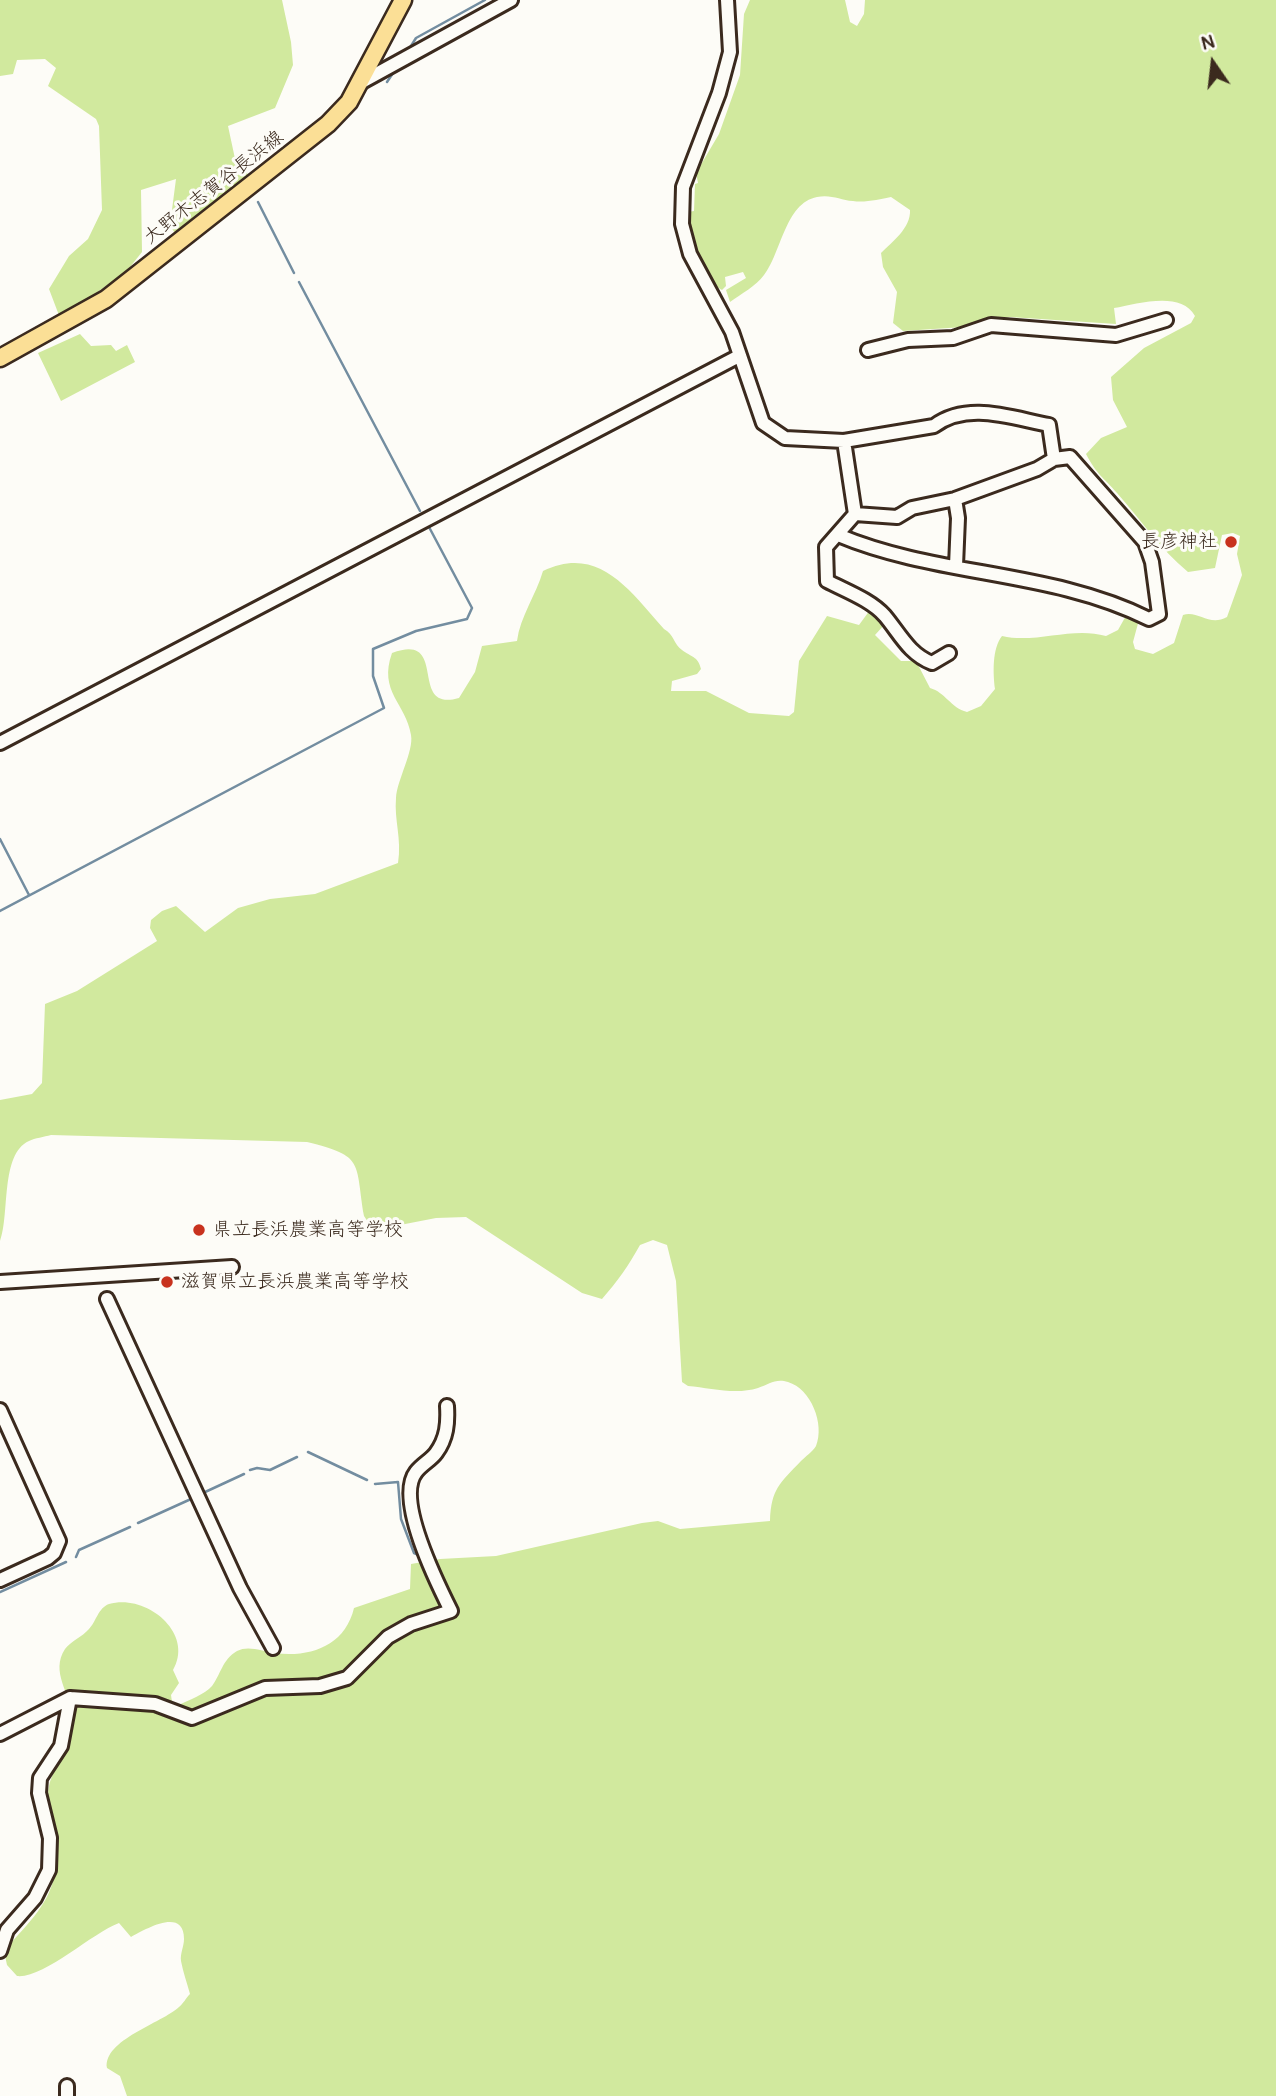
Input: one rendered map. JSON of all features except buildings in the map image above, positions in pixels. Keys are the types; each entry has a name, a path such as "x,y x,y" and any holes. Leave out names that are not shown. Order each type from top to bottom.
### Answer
{"main road":[{"name":"大野木志賀谷長浜線","path":"0,358 68,321 125,284 311,139 349,102 402,0"}],"street":[{"path":"360,83 511,0"},
{"path":"727,0 730,52 719,93 683,187 681,224 690,254 727,321 763,423 785,438 844,441 934,426 942,420 981,410 1049,425 1054,460"},
{"path":"868,350 908,340 953,338 991,325 1116,335 1167,320"},
{"path":"0,743 739,356"},
{"path":"844,441 855,514 826,547 827,581 884,615 904,643 923,659 932,663 949,653"},
{"path":"838,535 904,556 1054,584 1149,619 1159,614 1152,562 1145,542 1070,457 1054,460 1037,469 955,499 912,508 897,517 855,514"},
{"path":"955,499 958,518 956,566"},
{"path":"0,1282 232,1267"},
{"path":"107,1299 240,1588 273,1648"},
{"path":"0,1734 70,1698 155,1704 192,1718 265,1688 320,1686 347,1678 388,1637 411,1624 450,1611 413,1517 411,1488 415,1473 437,1452 448,1428 447,1406"},
{"path":"0,1410 59,1541 54,1553 48,1558 0,1580"},
{"path":"0,1951 7,1930 35,1898 49,1870 50,1838 38,1793 40,1778 61,1746 70,1698"}],"green space":[{"path":"0,0 282,0 291,42 293,65 275,108 228,126 237,168 246,164 248,179 176,235 170,225 176,179 141,190 142,252 126,272 60,318 49,289 69,256 88,239 102,210 99,126 96,119 48,86 56,68 45,59 17,60 13,74 0,76"},
{"path":"750,0 845,0 850,22 857,26 864,14 865,0 1276,0 1276,2096 127,2096 120,2076 107,2068 108,2058 124,2041 171,2013 190,1994 181,1961 184,1939 178,1924 162,1923 131,1937 119,1923 54,1963 28,1975 17,1976 7,1965 4,1951 34,1917 51,1888 55,1865 48,1791 73,1725 71,1707 60,1674 61,1658 67,1646 89,1629 102,1609 109,1604 123,1602 138,1604 163,1619 172,1630 178,1656 173,1670 179,1683 171,1695 172,1702 179,1705 209,1689 228,1659 241,1649 287,1654 324,1647 343,1632 354,1608 410,1589 411,1564 440,1559 496,1556 658,1521 680,1529 770,1521 772,1501 778,1487 816,1446 819,1428 809,1400 796,1386 788,1382 776,1381 750,1390 732,1391 688,1386 682,1382 676,1281 667,1245 653,1240 640,1245 602,1299 582,1293 466,1217 436,1218 400,1225 368,1222 364,1216 354,1164 339,1152 307,1142 51,1135 34,1139 20,1148 14,1158 7,1186 0,1241 0,1100 32,1094 42,1083 45,1004 77,991 157,941 150,928 151,920 162,911 176,906 205,932 238,908 270,899 315,894 398,863 396,798 408,757 411,735 388,678 392,653 409,649 420,653 435,694 444,699 459,698 475,672 482,646 517,641 521,623 543,571 563,564 581,563 597,567 626,587 670,634 679,648 696,659 700,665 701,669 697,674 672,681 671,691 706,691 749,713 789,716 794,712 799,661 827,616 859,625 870,610 885,624 875,635 901,661 916,661 930,688 967,712 981,706 995,689 995,654 1002,636 1028,638 1093,633 1106,636 1118,630 1127,614 1140,616 1133,642 1135,649 1153,654 1174,643 1183,615 1215,620 1227,617 1242,575 1237,554 1240,536 1233,533 1222,535 1215,568 1188,572 1160,544 1097,471 1086,454 1101,438 1127,427 1113,400 1111,377 1144,348 1191,323 1195,316 1180,303 1158,301 1114,308 1116,324 1010,317 964,327 903,331 893,323 897,292 883,267 881,253 904,229 910,210 891,197 858,201 822,196 806,201 791,219 770,266 757,283 730,302 726,290 746,278 743,272 725,277 726,286 722,290 712,284 688,228 688,212 694,211 695,184 698,183 696,173 719,134 740,75 744,14"},
{"path":"80,334 91,346 111,345 116,351 127,345 135,362 61,401 38,353"}],"waterway":[{"path":"411,46 416,38 485,0"},
{"path":"387,82 395,70"},
{"path":"258,202 294,273"},
{"path":"299,282 420,511"},
{"path":"0,911 384,708 373,676 373,649 416,631 467,619 472,608 429,527"},
{"path":"0,839 29,895"},
{"path":"308,1452 367,1480"},
{"path":"250,1470 270,1470 297,1457"},
{"path":"203,1493 244,1474"},
{"path":"375,1484 398,1482 401,1519 414,1553 421,1556"},
{"path":"138,1523 191,1499"},
{"path":"76,1557 79,1550 130,1527"},
{"path":"0,1592 66,1562"}],"place":[{"name":"長彦神社","path":"1231,542"},
{"name":"県立長浜農業高等学校","path":"199,1230"},
{"name":"滋賀県立長浜農業高等学校","path":"167,1282"}]}
